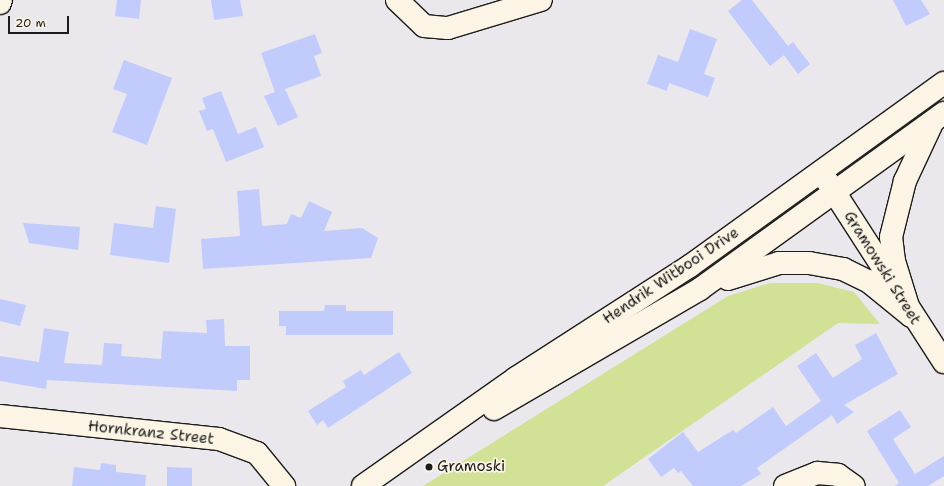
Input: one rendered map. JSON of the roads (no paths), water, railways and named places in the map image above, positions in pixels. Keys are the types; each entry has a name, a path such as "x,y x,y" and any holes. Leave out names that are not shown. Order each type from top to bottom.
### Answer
{"main road":[{"path":"397,0 424,26 448,28 541,0"},
{"name":"Hendrik Witbooi Drive","path":"363,486 822,173 944,83"},
{"path":"911,316 894,261 891,237 905,181 938,118"},
{"name":"Hendrik Witbooi Drive","path":"395,464 582,360 700,289 835,194 938,118"},
{"name":"Gramowski Street","path":"822,173 911,316 944,362"},
{"path":"700,289 779,263 809,263 843,270 868,281 911,316"},
{"name":"Hornkranz Street","path":"0,416 219,439 257,453 284,486"},
{"path":"785,486 817,473 838,475 854,486"}],"place":[{"name":"Gramoski","path":"429,467"}]}
